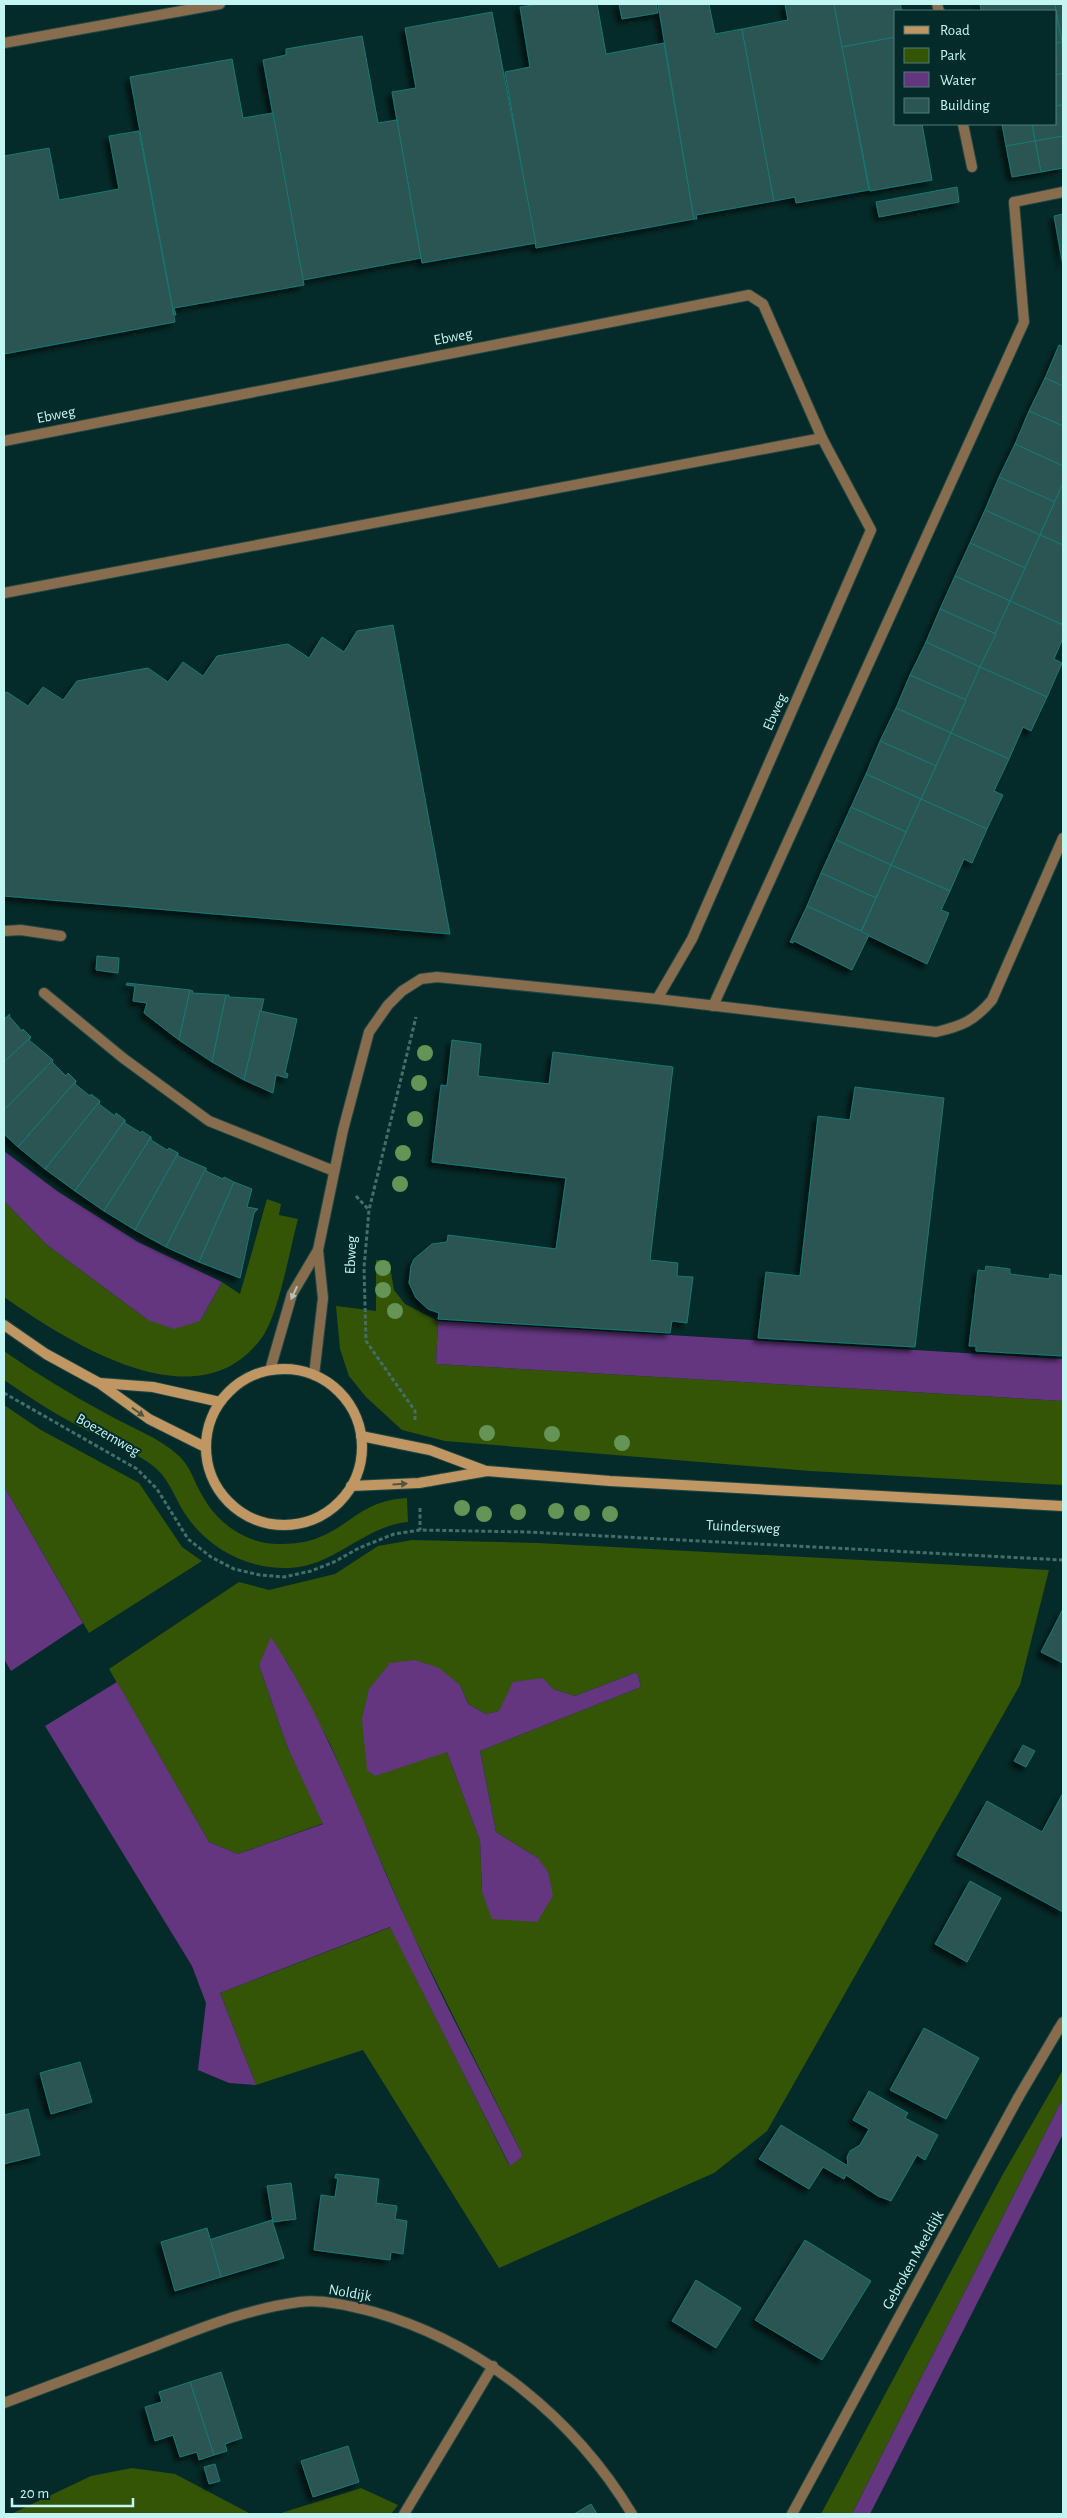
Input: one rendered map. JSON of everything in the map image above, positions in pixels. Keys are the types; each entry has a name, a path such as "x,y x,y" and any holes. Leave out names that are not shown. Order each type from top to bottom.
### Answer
{"main road":[{"path":"4,1325 46,1354 99,1383 149,1419 206,1447"},
{"path":"292,1369 314,1375 331,1385 345,1399 356,1417 361,1436 358,1470 351,1486 337,1504 318,1517 297,1524 267,1523 252,1518 233,1507 218,1490 209,1469 206,1447 207,1430 220,1402 234,1387 251,1376 270,1370 292,1369"},
{"path":"99,1383 153,1387 220,1402"},
{"path":"361,1436 418,1447 487,1471 610,1481 1063,1506"},
{"path":"351,1486 419,1483 487,1471"}],"street":[{"path":"4,43 220,4"},
{"path":"963,125 972,167"},
{"path":"712,1006 1024,322 1014,202 1063,192"},
{"name":"Ebweg","path":"4,441 749,295 763,304 822,438 871,530 692,939 657,999"},
{"path":"4,593 822,438"},
{"name":"Ebweg","path":"314,1375 323,1298 318,1250 334,1170 355,1079 369,1032 388,1005 402,991 422,980 437,977 657,999 936,1032 956,1028 977,1017 992,1000 1063,838"},
{"path":"4,931 21,930 61,936"},
{"path":"44,992 123,1058 209,1121 334,1170"},
{"name":"Ebweg","path":"270,1370 292,1294 318,1250"},
{"name":"Gebroken Meeldijk","path":"792,2514 1018,2098 1061,2026"},
{"name":"Noldijk","path":"4,2403 246,2312 302,2302 351,2306 399,2319 450,2341 493,2366 539,2402 576,2439 632,2514"},
{"path":"404,2514 493,2366"}],"path":[{"name":"Ebweg","path":"418,1447 415,1411 366,1341 364,1268 369,1210 414,1020 437,977"},
{"name":"Boezemweg","path":"4,1393 138,1469 157,1489 188,1539 211,1557 234,1569 260,1576 284,1577 334,1562 359,1548 394,1534 420,1530"},
{"path":"419,1483 420,1530"},
{"name":"Tuindersweg","path":"420,1530 528,1532 1063,1560"}],"green space":[{"path":"267,1199 281,1204 279,1215 298,1219 284,1280 274,1312 263,1336 236,1362 205,1375 171,1376 135,1368 98,1354 31,1316 4,1297 4,1201 47,1245 148,1320 200,1321 222,1282 240,1294"},
{"path":"376,1260 389,1261 394,1290 405,1304 438,1321 436,1364 1063,1401 1063,1485 810,1471 445,1441 402,1430 366,1397 349,1376 340,1349 336,1306 376,1311"},
{"path":"4,1351 68,1392 171,1449 187,1465 202,1495 215,1514 233,1530 244,1536 266,1543 278,1544 297,1543 315,1539 378,1504 407,1498 408,1522 392,1525 377,1531 336,1554 306,1566 273,1568 242,1560 227,1553 202,1534 182,1509 166,1480 152,1465 62,1417 4,1380"},
{"path":"4,1405 41,1430 139,1483 182,1547 202,1561 89,1633 4,1486"},
{"path":"412,1540 538,1543 1049,1570 1020,1685 767,2131 714,2173 499,2268 363,2050 256,2085 220,1993 391,1927 509,2165 523,2156 410,1929 330,1744 285,1659 259,1665 287,1746 324,1823 238,1854 209,1842 109,1669 239,1582 269,1590 335,1574 378,1546","holes":["637,1672 641,1687 480,1751 496,1832 538,1858 482,1892 480,1841 447,1752 460,1685 468,1704 486,1714 499,1711 553,1689 575,1696"]},
{"path":"1063,2070 1063,2098 852,2514 821,2514 1003,2174"},
{"path":"132,2468 175,2474 251,2514 11,2514 91,2476"},
{"path":"361,2488 398,2505 391,2514 278,2514"}],"water":[{"path":"4,1151 57,1191 138,1242 222,1282 200,1321 174,1329 148,1320 47,1245 4,1201"},
{"path":"438,1321 1063,1359 1063,1401 436,1364"},
{"path":"4,1486 83,1623 11,1671 4,1659"},
{"path":"271,1637 292,1671 329,1743 423,1957 523,2156 510,2166 390,1927 220,1993 256,2085 229,2083 198,2070 206,2003 192,1966 45,1726 117,1682 209,1842 238,1854 323,1824 287,1746 259,1665"},
{"path":"415,1660 439,1668 460,1685 468,1704 486,1714 499,1711 513,1682 543,1678 553,1689 575,1696 637,1672 641,1687 480,1751 496,1832 538,1858 548,1872 553,1896 537,1922 492,1919 482,1892 480,1841 447,1752 375,1776 367,1770 362,1719 369,1689 390,1663"},
{"path":"1063,2098 1063,2134 870,2514 852,2514"}],"building":[{"path":"540,4 597,4 606,54 664,43 694,219 536,248 505,72 530,67 520,7"},
{"path":"619,4 656,4 658,13 622,19"},
{"path":"658,4 709,4 715,34 742,29 774,201 696,215 697,219 694,219"},
{"path":"785,4 834,4 869,190 796,203 795,197 774,201 742,29 788,20"},
{"path":"834,4 900,4 902,10 894,10 894,37 842,47"},
{"path":"980,4 1055,4 1056,10 981,10"},
{"path":"1055,4 1063,4 1063,42 1062,42"},
{"path":"492,12 536,243 422,263 392,92 416,88 405,28"},
{"path":"1057,17 1062,42 1057,43"},
{"path":"362,36 378,123 397,120 421,258 303,280 263,60 286,55 286,49"},
{"path":"894,37 894,125 922,125 932,180 870,191 842,47"},
{"path":"1062,42 1063,73 1057,75 1057,43"},
{"path":"232,59 243,118 273,113 304,285 174,308 176,315 174,315 130,77"},
{"path":"1063,73 1063,105 1057,106 1057,75"},
{"path":"1063,105 1063,136 1035,141 1032,125 1057,125 1057,106"},
{"path":"1002,125 1032,125 1035,141 1006,146"},
{"path":"139,131 175,322 4,354 4,156 49,148 59,200 119,189 109,136"},
{"path":"1063,136 1063,168 1041,172 1035,141"},
{"path":"1035,141 1041,172 1012,177 1006,146"},
{"path":"957,187 959,202 879,217 876,202"},
{"path":"1063,214 1063,266 1054,216"},
{"path":"1059,345 1063,347 1063,386 1045,378"},
{"path":"1045,378 1063,386 1063,426 1029,411"},
{"path":"1029,411 1063,426 1063,466 1015,444"},
{"path":"1015,444 1063,466 1063,483 1055,502 999,477"},
{"path":"999,477 1055,502 1040,535 985,510"},
{"path":"1063,483 1063,545 1040,535"},
{"path":"985,510 1040,535 1025,568 970,543"},
{"path":"1040,535 1063,545 1063,625 1010,601"},
{"path":"970,543 1025,568 1010,601 955,576"},
{"path":"955,576 1010,601 996,634 940,609"},
{"path":"1010,601 1063,625 1063,638 1054,659 1062,663 1047,697 980,667"},
{"path":"940,609 996,634 980,667 926,642"},
{"path":"393,625 450,934 4,896 4,693 7,692 28,706 43,687 63,700 77,681 148,668 168,682 183,662 203,676 217,656 288,644 309,658 322,637 344,652 357,631"},
{"path":"926,642 980,667 966,700 910,675"},
{"path":"980,667 1047,697 1031,731 1023,727 1009,759 951,733"},
{"path":"910,675 966,700 951,733 896,708"},
{"path":"896,708 951,733 936,766 880,741"},
{"path":"951,733 1009,759 994,791 1003,795 987,829 921,799"},
{"path":"880,741 936,766 921,799 866,774"},
{"path":"866,774 921,799 906,832 851,807"},
{"path":"921,799 987,829 972,863 964,859 950,891 891,865"},
{"path":"851,807 906,832 891,865 836,840"},
{"path":"836,840 891,865 876,898 821,873"},
{"path":"891,865 950,891 941,910 949,913 927,964 861,932"},
{"path":"821,873 876,898 861,931 807,906"},
{"path":"807,906 869,935 852,970 794,941 793,943 790,942"},
{"path":"97,956 119,958 118,973 96,970"},
{"path":"127,983 190,990 179,1040 144,1013 147,1003 133,1001 135,986 126,985"},
{"path":"190,990 193,991 192,993 226,995 212,1062 179,1040"},
{"path":"226,995 229,995 229,997 264,999 244,1080 212,1062"},
{"path":"260,1011 297,1019 285,1073 288,1074 287,1078 276,1075 273,1093 244,1080"},
{"path":"10,1014 9,1016 22,1031 23,1029 31,1037 4,1062 4,1019"},
{"path":"31,1037 29,1040 53,1060 4,1110 4,1062"},
{"path":"452,1040 481,1044 478,1076 549,1084 553,1052 673,1067 650,1260 678,1263 677,1276 693,1277 687,1323 672,1321 670,1333 438,1319 439,1313 428,1309 416,1298 409,1283 411,1266 414,1259 432,1244 447,1242 448,1235 556,1249 566,1178 432,1162 441,1085 447,1086"},
{"path":"53,1060 52,1062 66,1076 68,1073 76,1081 18,1147 4,1134 4,1110"},
{"path":"76,1081 75,1084 100,1101 45,1169 18,1147"},
{"path":"855,1087 944,1098 915,1347 758,1338 766,1272 800,1276 818,1116 850,1120"},
{"path":"100,1101 99,1104 115,1116 116,1113 125,1120 75,1191 45,1169"},
{"path":"125,1120 125,1123 151,1137 104,1211 75,1191"},
{"path":"151,1137 151,1140 167,1150 169,1148 178,1153 135,1230 104,1211"},
{"path":"178,1153 178,1156 206,1168 166,1247 135,1230"},
{"path":"206,1168 206,1171 234,1182 199,1262 166,1247"},
{"path":"234,1182 252,1189 247,1207 258,1209 254,1213 240,1278 199,1262"},
{"path":"986,1266 1010,1269 1010,1274 1049,1279 1050,1274 1063,1276 1063,1356 976,1351 976,1346 969,1346 978,1270 985,1271"},
{"path":"1063,1609 1063,1663 1041,1652"},
{"path":"1023,1745 1035,1751 1026,1767 1014,1761"},
{"path":"1063,1793 1063,1912 957,1855 987,1801 1042,1832"},
{"path":"970,1881 1001,1898 967,1962 935,1944"},
{"path":"924,2028 979,2058 946,2119 890,2090"},
{"path":"80,2062 92,2102 51,2114 40,2073"},
{"path":"869,2091 908,2113 905,2118 938,2135 925,2160 917,2155 891,2201 878,2196 846,2175 844,2179 823,2167 809,2189 759,2159 781,2125 848,2166 847,2157 850,2151 860,2145 869,2129 853,2120"},
{"path":"28,2109 40,2155 4,2164 4,2115"},
{"path":"336,2174 379,2179 376,2203 397,2206 395,2219 407,2221 403,2254 391,2252 390,2260 314,2250 321,2195 335,2197 338,2178 335,2178"},
{"path":"291,2183 296,2219 273,2222 267,2186"},
{"path":"272,2220 284,2258 221,2277 209,2240"},
{"path":"207,2228 221,2277 175,2291 161,2242"},
{"path":"805,2240 871,2281 822,2360 755,2320"},
{"path":"696,2280 741,2308 716,2348 672,2321"},
{"path":"221,2372 242,2438 225,2444 227,2451 214,2455 190,2382"},
{"path":"190,2382 214,2455 199,2460 197,2452 180,2457 173,2435 155,2441 145,2407 162,2402 159,2392"},
{"path":"348,2446 359,2482 313,2497 301,2461"},
{"path":"215,2464 220,2481 209,2484 204,2467"},
{"path":"591,2504 597,2514 574,2514"}]}
